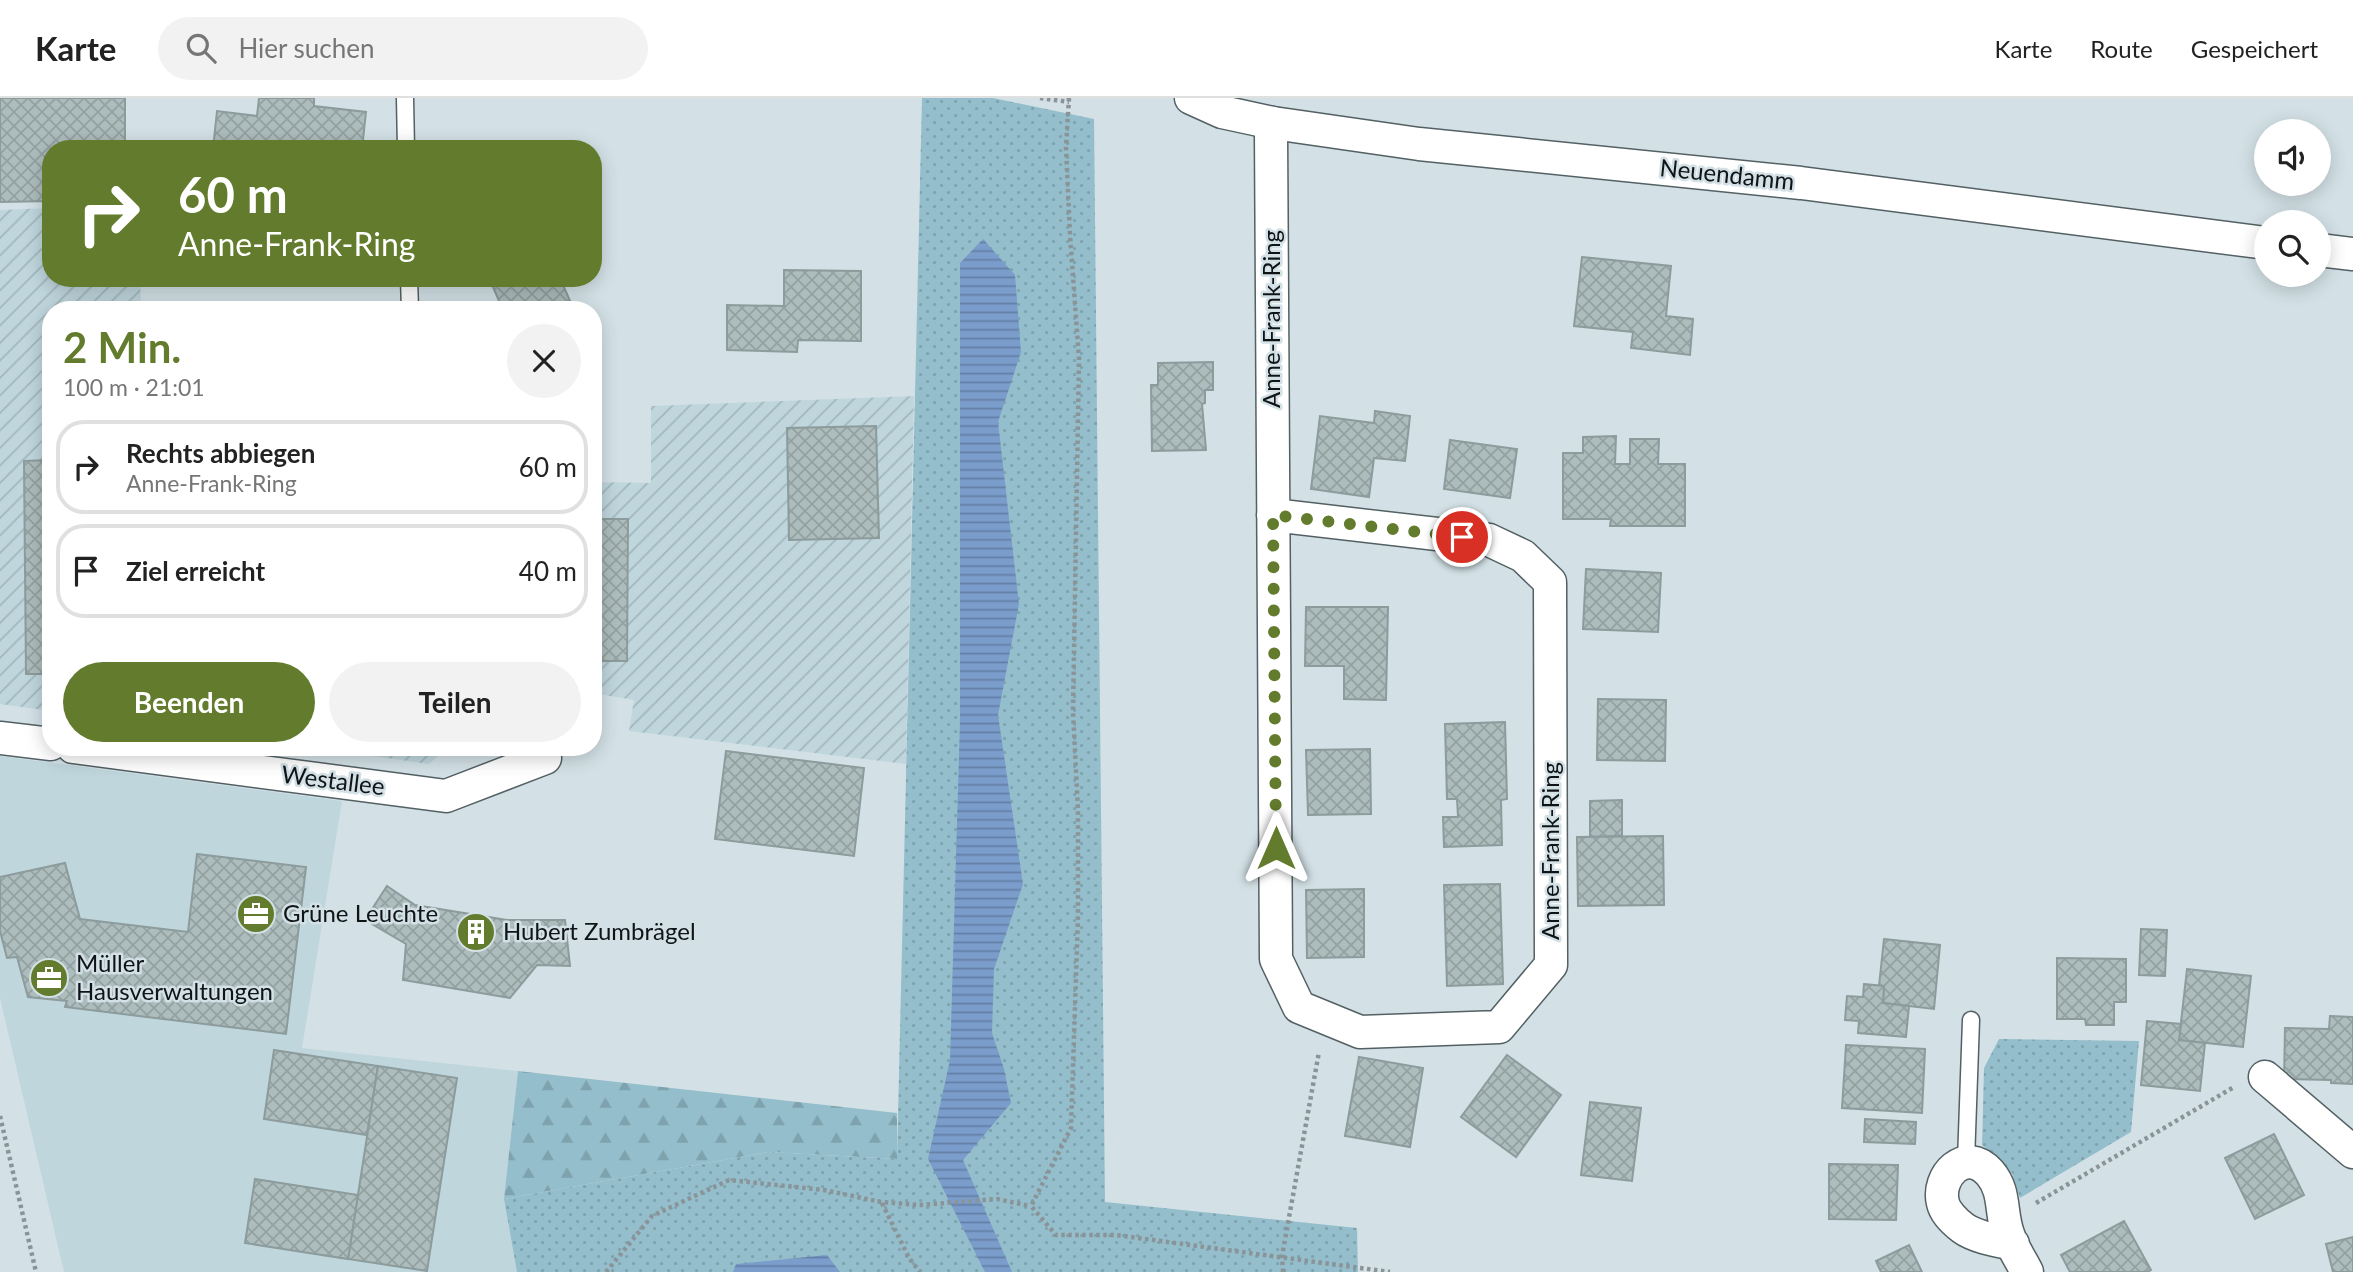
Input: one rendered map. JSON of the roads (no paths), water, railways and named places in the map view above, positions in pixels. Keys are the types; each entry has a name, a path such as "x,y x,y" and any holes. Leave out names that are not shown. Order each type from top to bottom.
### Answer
{"street":[{"name":"Neuendamm","path":"1191,98 1222,112 1273,123 1419,144 1801,183 2254,241"},
{"name":"Anne-Frank-Ring","path":"1273,123 1273,515 1276,959 1300,1007 1360,1032 1499,1027 1551,965 1550,582 1522,556 1489,540 1273,515"},
{"path":"2331,251 2353,254"},
{"path":"0,738 42,743"},
{"name":"Westallee","path":"142,756 446,796 545,758"},
{"path":"2265,1077 2353,1153"},
{"path":"1966,1161 1977,1162 1990,1174 2002,1192 2015,1246 1965,1230 1949,1214 1942,1202 1944,1182 1956,1166 1966,1161"}],"lane":[{"path":"405,98 406,140"},
{"path":"1966,1161 1971,1020"}],"water":[{"path":"983,239 1015,275 1021,352 998,422 1019,604 998,715 1023,884 994,969 992,1033 1004,1069 1011,1103 963,1160 1012,1272 985,1272 928,1159 950,1060 960,721 960,263"},
{"path":"827,1255 840,1272 733,1272 736,1264"}],"place":[{"name":"Grüne Leuchte","path":"256,914"},
{"name":"Hubert Zumbrägel","path":"476,932"},
{"name":"Müller Hausverwaltungen","path":"49,978"}]}
